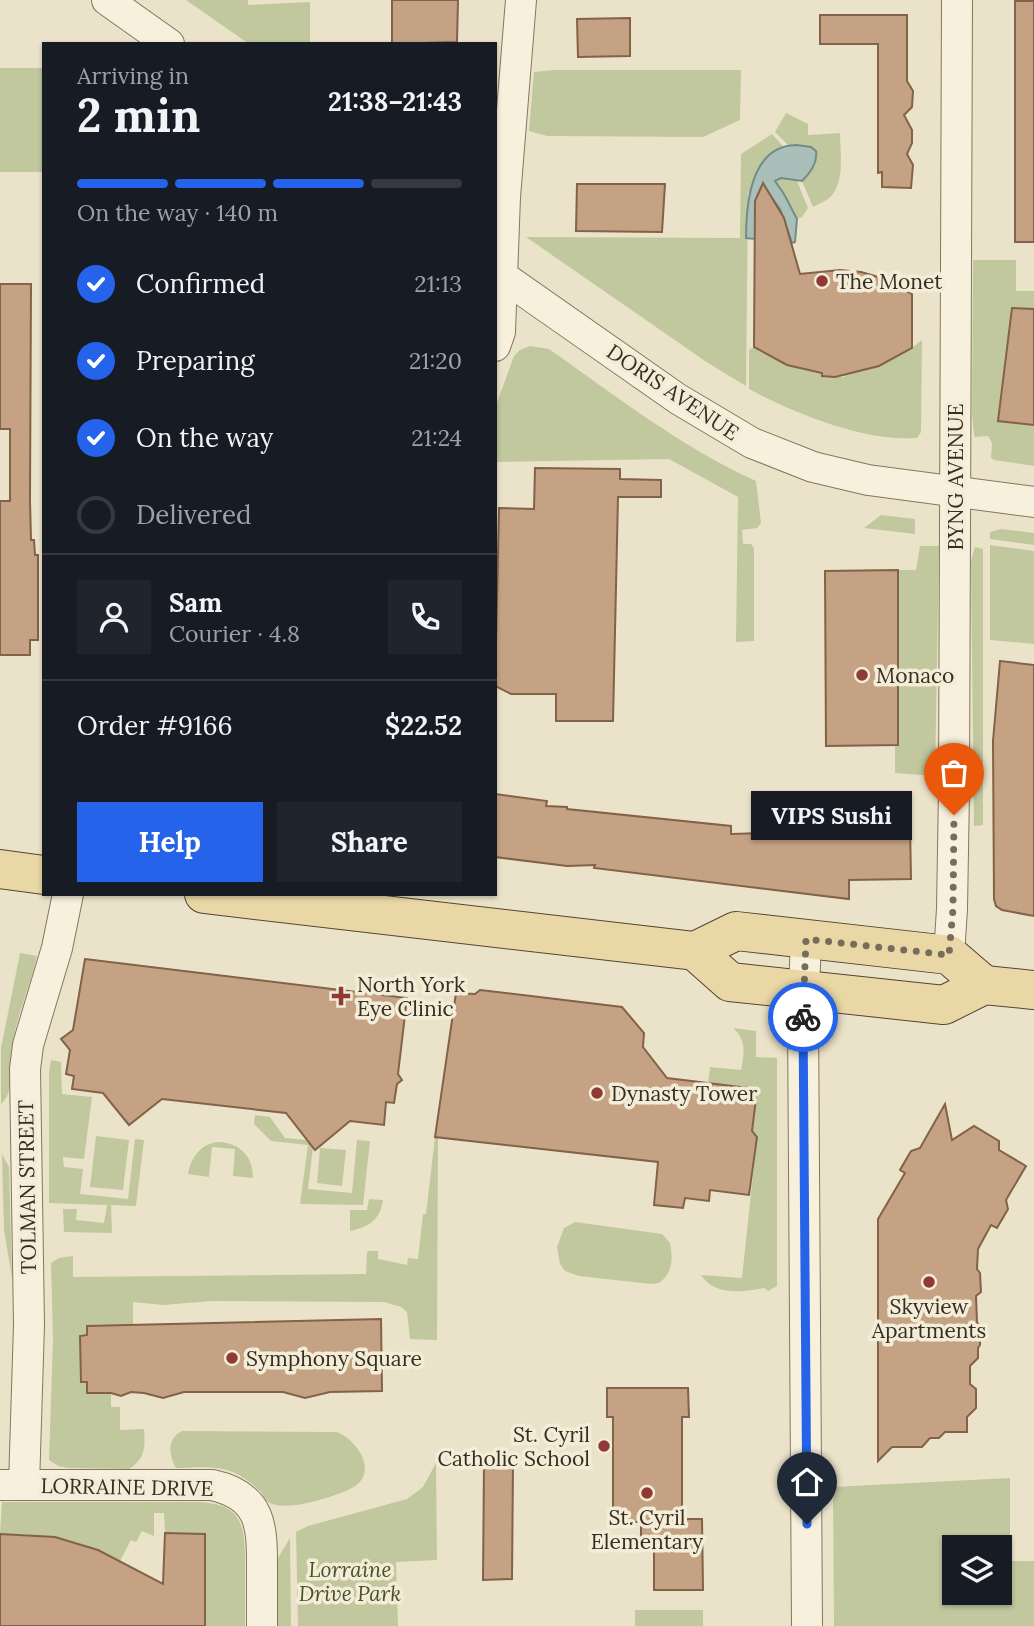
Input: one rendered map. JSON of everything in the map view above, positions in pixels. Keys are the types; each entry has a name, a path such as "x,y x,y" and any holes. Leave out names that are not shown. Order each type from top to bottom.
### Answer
{"main road":[{"path":"0,869 42,875"},
{"path":"239,896 414,906 695,951 730,982 944,1005 984,985 1034,990"},
{"path":"695,951 736,931 949,955 984,985"}],"street":[{"path":"107,0 137,35 162,42"},
{"path":"497,340 500,332 498,273 521,0"},
{"name":"BYNG AVENUE","path":"949,955 953,909 954,804 957,0"},
{"name":"DORIS AVENUE","path":"498,273 678,399 752,443 813,467 868,480 1034,502"},
{"name":"TOLMAN STREET","path":"12,1485 29,1325 25,1069 28,1045 59,939 68,896"},
{"path":"806,939 807,1626"},
{"name":"LORRAINE DRIVE","path":"12,1485 212,1485 230,1491 245,1500 261,1524 262,1626"}],"green space":[{"path":"186,0 248,0 248,5 310,2 310,42 246,42"},
{"path":"0,68 42,68 42,172 0,172"},
{"path":"741,70 740,120 703,137 547,136 529,131 534,72"},
{"path":"786,113 808,124 808,135 840,133 841,168 837,186 828,199 813,207 802,181 813,167 811,147 788,145 775,132"},
{"path":"772,134 783,146 769,156 748,194 746,386 708,363 526,237 740,238 741,154"},
{"path":"777,178 797,181 808,208 802,217 797,219 795,216 775,181"},
{"path":"973,260 1016,260 1016,291 1034,291 1034,308 1012,308 998,421 1034,425 1034,466 994,460 991,458 992,443 988,436 974,435"},
{"path":"922,340 921,432 917,438 897,438 853,431 808,416 749,389 749,350 754,347 787,365 822,372 822,376 845,377 846,373 877,366 895,358"},
{"path":"530,346 549,349 675,437 756,481 761,523 757,528 742,530 743,544 751,544 754,548 754,641 736,642 738,497 669,459 497,462 497,403 514,356"},
{"path":"881,515 915,519 915,534 864,528"},
{"path":"1001,529 1034,533 1034,545 990,539 990,532"},
{"path":"990,545 1034,551 1034,644 990,640"},
{"path":"920,546 939,546 935,776 895,773 895,745 898,745 898,570 916,570"},
{"path":"975,547 983,549 983,825 974,826 971,561"},
{"path":"20,953 37,956 13,1040 10,1087 1,1104 1,1048"},
{"path":"733,1028 756,1031 756,1057 777,1058 777,1286 768,1291 764,1288 738,1291 721,1289 707,1282 701,1275 742,1278 757,1137 752,1131 756,1099 748,1088 708,1083 710,1067 741,1070 742,1042"},
{"path":"51,1060 61,1062 62,1094 92,1097 84,1159 63,1157 64,1167 83,1169 80,1194 128,1199 135,1139 144,1140 136,1206 111,1205 112,1233 64,1232 63,1209 77,1209 76,1220 104,1223 107,1205 49,1203"},
{"path":"255,1115 270,1117 285,1138 307,1140 313,1147 308,1189 352,1193 357,1140 370,1141 363,1205 300,1204 308,1145 271,1141 254,1124"},
{"path":"96,1136 129,1140 123,1190 90,1187"},
{"path":"435,1137 438,1137 437,1340 410,1339 407,1312 401,1307 384,1302 212,1301 163,1305 133,1302 133,1325 87,1326 87,1335 80,1336 81,1382 87,1382 88,1393 111,1393 111,1407 120,1407 120,1430 144,1429 144,1447 139,1461 129,1469 68,1468 49,1460 53,1339 51,1263 59,1258 73,1256 73,1277 366,1274 368,1251 378,1251 378,1259 407,1265 408,1258 418,1259"},
{"path":"218,1142 233,1145 244,1152 251,1163 253,1178 233,1176 235,1149 212,1147 209,1177 188,1174 197,1153"},
{"path":"320,1148 346,1150 342,1186 317,1183"},
{"path":"2,1154 9,1167 12,1278 4,1230"},
{"path":"369,1199 383,1200 379,1213 368,1225 350,1231 350,1210 367,1210"},
{"path":"575,1222 662,1234 670,1243 671,1249 672,1260 667,1275 659,1283 651,1284 579,1276 565,1271 560,1264 557,1247 564,1228"},
{"path":"182,1431 337,1432 359,1450 365,1467 364,1475 359,1483 350,1489 332,1496 296,1505 274,1505 251,1483 230,1471 210,1467 176,1468 170,1448 173,1438"},
{"name":"Lorraine Drive Park","path":"436,1463 437,1560 396,1562 398,1626 298,1626 296,1532 308,1526 407,1499 423,1487"},
{"path":"1010,1478 1010,1535 942,1535 942,1605 1012,1605 1012,1561 1034,1561 1034,1626 834,1626 833,1487"},
{"path":"2,1502 196,1502 223,1506 238,1518 242,1527 245,1626 205,1626 205,1534 165,1533 164,1513 154,1513 154,1536 142,1531 136,1542 131,1540 120,1561 61,1539 0,1534"},
{"path":"290,1538 291,1626 278,1626 278,1558"},
{"path":"635,1610 703,1610 703,1626 635,1626"}],"water":[{"path":"796,145 811,147 816,151 813,168 802,181 781,178 775,181 797,219 795,242 792,243 780,209 763,186 755,239 746,238 750,193 760,166 769,155 781,148"}],"building":[{"path":"392,0 458,0 457,42 392,42"},
{"path":"1015,1 1034,1 1034,242 1015,242"},
{"path":"820,15 907,15 907,81 913,91 912,107 904,115 912,130 912,143 907,154 913,165 911,188 882,187 882,172 878,173 878,44 820,44"},
{"path":"630,18 630,56 578,57 577,19"},
{"name":"The Monet","path":"763,183 784,218 800,274 840,270 861,272 882,278 912,294 912,348 879,366 835,377 822,376 822,373 787,365 754,347 755,201"},
{"path":"577,184 665,184 662,232 576,231"},
{"path":"0,284 31,284 30,500 31,540 34,540 35,555 38,555 38,640 30,640 30,655 0,655 0,501 10,501 10,429 0,429"},
{"path":"1012,308 1034,309 1034,425 998,421"},
{"path":"535,468 620,469 620,479 661,480 661,497 618,497 613,721 556,721 556,694 511,694 497,687 499,508 534,509"},
{"name":"Monaco","path":"898,570 898,745 826,746 825,571"},
{"path":"1000,661 1034,665 1034,916 1002,910 996,906 994,899 993,741"},
{"path":"497,794 547,801 546,806 567,809 731,826 731,834 797,832 797,815 821,816 821,822 910,824 911,879 849,880 849,899 594,868 595,865 567,866 497,857"},
{"path":"85,959 407,998 398,1074 402,1080 397,1084 394,1103 386,1102 384,1125 350,1121 315,1150 286,1113 162,1099 129,1125 103,1093 72,1089 74,1076 66,1074 70,1050 61,1039 73,1030"},
{"name":"Dynasty Tower","path":"480,990 622,1007 644,1033 643,1047 667,1078 748,1088 756,1099 752,1131 757,1137 749,1195 710,1190 709,1201 685,1198 683,1208 654,1205 658,1162 435,1137 456,993 475,994"},
{"name":"Skyview Apartments","path":"945,1104 952,1140 974,1126 999,1141 999,1150 1026,1166 1006,1200 1008,1209 997,1228 991,1225 978,1249 977,1269 980,1273 981,1292 976,1296 980,1345 978,1358 970,1366 970,1384 976,1389 976,1408 967,1417 967,1432 945,1432 939,1438 930,1438 922,1447 892,1447 878,1461 878,1219 905,1173 900,1170 911,1151 920,1148"},
{"name":"Symphony Square","path":"381,1319 382,1391 330,1392 305,1398 283,1392 184,1392 163,1398 131,1392 121,1396 111,1393 87,1393 87,1382 81,1382 80,1336 87,1335 87,1326"},
{"name":"St. Cyril Elementary","path":"607,1388 688,1388 689,1417 682,1417 682,1519 702,1519 703,1590 654,1590 654,1548 641,1548 641,1522 613,1522 613,1417 607,1417"},
{"path":"484,1464 513,1464 512,1579 483,1580"},
{"path":"165,1533 205,1534 205,1626 0,1626 0,1534 55,1537 98,1550 163,1584"}],"way so far":[{"path":"803,1017 806,939 949,955 953,909 954,815"}],"place":[{"name":"The Monet","path":"822,281"},
{"name":"Monaco","path":"862,675"},
{"name":"VIPS Sushi","path":"954,815"},
{"name":"North York Eye Clinic","path":"341,996"},
{"name":"Dynasty Tower","path":"597,1093"},
{"name":"Skyview Apartments","path":"929,1282"},
{"name":"Symphony Square","path":"232,1358"},
{"name":"St. Cyril Catholic School","path":"604,1446"},
{"name":"St. Cyril Elementary","path":"647,1493"}],"route":[{"path":"803,1017 807,1524"}]}
